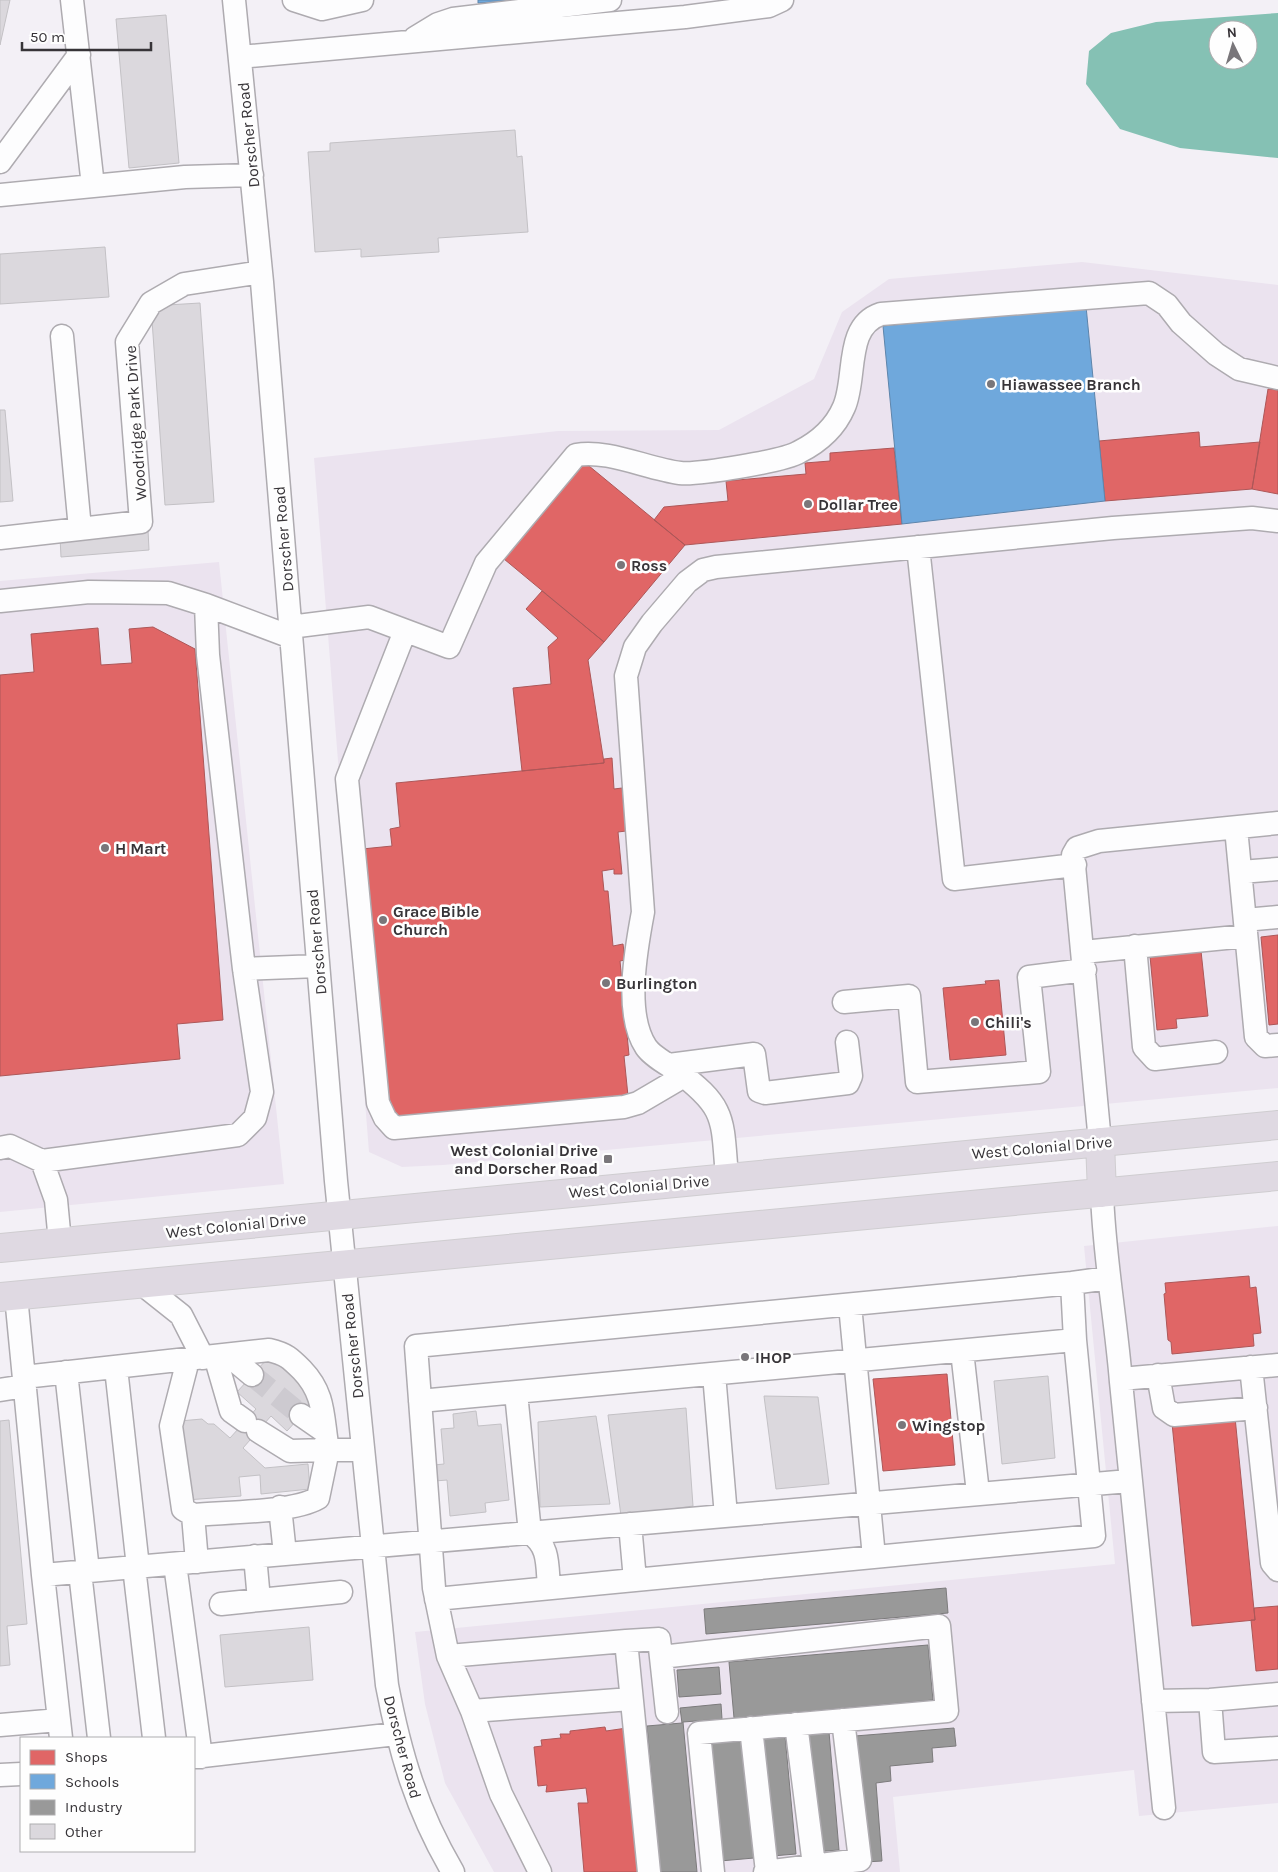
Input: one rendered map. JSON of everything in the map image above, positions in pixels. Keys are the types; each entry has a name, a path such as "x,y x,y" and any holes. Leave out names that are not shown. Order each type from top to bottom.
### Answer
{"highway":[{"name":"West Colonial Drive","path":"0,1248 1278,1125"},
{"path":"1100,1142 1102,1193"},
{"path":"8,1297 1278,1176"}],"street":[{"path":"72,0 93,186"},
{"name":"Dorscher Road","path":"234,0 261,272 339,1214 387,1685 396,1734 420,1809 453,1872"},
{"path":"294,0 322,9 333,3 362,0"},
{"path":"407,42 438,24 453,19 610,0"},
{"path":"240,58 742,10 770,6 782,0"},
{"path":"0,162 79,55"},
{"path":"0,196 185,178 252,175"},
{"name":"Woodridge Park Drive","path":"0,538 141,522 126,342 152,303 184,284 261,272"},
{"path":"0,601 89,592 168,593 291,632 370,617 405,632 449,647 486,563 576,455 596,455 686,473 783,459 799,452 826,435 844,407 860,331 872,317 881,314 1149,293 1167,306 1181,323 1216,354 1239,369 1278,378"},
{"path":"62,336 80,529"},
{"path":"727,1177 722,1121 712,1102 677,1071 646,1048 638,1029 635,998 635,950 643,912 626,676 635,647 687,582 703,570 1165,524 1252,518 1278,521"},
{"path":"918,548 954,878 1075,865"},
{"path":"3,1145 42,1161 238,1135 255,1118 262,1092 244,969 208,655 206,605"},
{"path":"405,632 347,779 378,1103 385,1118 394,1128 624,1107 638,1103 677,1071 754,1054 759,1091 765,1094 848,1083 852,1076 848,1042"},
{"path":"1100,1142 1073,855 1077,848 1099,841 1278,823"},
{"path":"1236,828 1256,1037 1265,1046 1278,1044"},
{"path":"1241,872 1278,869"},
{"path":"844,1002 909,996 917,1082 1039,1072 1029,977 1135,946 1246,928 1278,917"},
{"path":"1135,946 1144,1047 1155,1059 1216,1052"},
{"path":"244,969 318,966"},
{"path":"42,1161 56,1200 60,1242"},
{"path":"1102,1193 1108,1278 1121,1379 1129,1480 1164,1808"},
{"path":"540,1872 501,1794 472,1711 448,1656 436,1599 416,1346 1108,1278"},
{"path":"436,1599 1094,1536 1072,1283"},
{"path":"142,1284 181,1315 208,1357 231,1411 290,1451 326,1441 362,1450"},
{"path":"0,1725 60,1729 24,1382 8,1297"},
{"path":"850,1304 874,1557"},
{"path":"420,1401 1076,1340"},
{"path":"0,1390 66,1372 269,1350 286,1354 314,1383 320,1397 326,1441 318,1498 309,1503 280,1507 193,1515 183,1509 171,1426 208,1357"},
{"path":"962,1351 978,1493"},
{"path":"208,1357 252,1375"},
{"path":"1121,1379 1278,1365"},
{"path":"1251,1367 1272,1563 1278,1570"},
{"path":"116,1368 154,1737"},
{"path":"66,1372 100,1737"},
{"path":"714,1374 726,1516"},
{"path":"1158,1375 1164,1408 1174,1414 1256,1408"},
{"path":"516,1393 530,1533"},
{"path":"302,1415 326,1441"},
{"path":"43,1575 255,1556 372,1548 1129,1480"},
{"path":"280,1507 285,1554"},
{"path":"193,1515 197,1562"},
{"path":"630,1524 635,1580"},
{"path":"530,1533 540,1539 546,1552 549,1588"},
{"path":"255,1556 259,1600"},
{"path":"175,1564 195,1737"},
{"path":"221,1604 342,1592"},
{"path":"661,1657 940,1626 947,1711 699,1733 713,1872"},
{"path":"448,1656 659,1639 667,1712"},
{"path":"626,1641 649,1872"},
{"path":"1153,1701 1210,1700 1278,1694"},
{"path":"472,1711 631,1699"},
{"path":"1210,1700 1214,1752 1278,1748"},
{"path":"752,1728 766,1872 860,1860 843,1720"},
{"path":"796,1724 814,1865"},
{"path":"479,1733 508,1782 527,1826 553,1872"},
{"path":"195,1739 197,1757 396,1734"},
{"path":"0,1775 20,1774"}],"shaded area":[{"path":"1278,13 1278,158 1180,148 1120,129 1086,84 1089,51 1111,33 1156,22"},
{"path":"1082,262 1278,285 1278,1088 443,1165 402,1167 369,1152 314,458 558,431 719,430 814,379 842,312 889,279"},
{"path":"219,562 284,1184 0,1212 0,581"},
{"path":"1278,1226 1278,1803 1139,1816 1134,1770 893,1797 900,1872 494,1872 445,1783 425,1704 415,1632 1115,1564 1084,1246"}],"building: Shops":[{"path":"1268,389 1278,390 1278,494 1252,489"},
{"path":"1199,432 1200,447 1260,442 1252,489 1105,501 1099,441"},
{"path":"894,448 902,524 685,545 654,520 664,507 728,501 726,481 806,474 805,463 830,461 830,453"},
{"path":"583,461 685,545 604,642 504,559"},
{"path":"542,591 604,642 588,660 604,763 522,771 513,688 551,684 548,647 558,638 526,609"},
{"name":"H Mart","path":"153,627 195,649 223,1020 177,1024 180,1059 0,1076 0,675 34,672 31,634 98,628 101,665 132,663 129,629"},
{"path":"612,758 614,789 622,788 626,831 618,832 622,874 614,874 614,869 602,871 604,891 608,891 613,946 623,944 625,960 620,961 629,1055 624,1056 628,1096 399,1118 386,1103 362,849 392,846 390,829 400,827 396,783 604,763 604,759"},
{"path":"1278,935 1278,1024 1269,1025 1261,937"},
{"path":"1201,951 1208,1016 1176,1019 1177,1028 1157,1030 1150,956"},
{"name":"Chili's","path":"999,980 1006,1055 950,1060 943,988 986,984 985,981"},
{"path":"1249,1276 1250,1288 1256,1287 1261,1333 1253,1334 1254,1346 1172,1354 1171,1342 1168,1340 1164,1294 1166,1293 1165,1283"},
{"path":"947,1374 955,1465 883,1471 873,1379"},
{"path":"1235,1417 1255,1620 1192,1626 1172,1423"},
{"path":"1278,1606 1278,1669 1256,1671 1251,1620 1255,1620 1254,1608"},
{"path":"605,1727 606,1731 627,1728 634,1784 629,1785 638,1872 584,1872 578,1803 588,1803 586,1788 546,1792 547,1785 538,1786 534,1747 542,1746 541,1740 561,1738 560,1734 570,1734 570,1731"}],"building: Schools":[{"path":"478,0 518,0 478,3"},
{"name":"Hiawassee Branch","path":"1086,306 1105,501 902,524 883,326"}],"building: Industry":[{"path":"946,1588 948,1613 706,1634 704,1609"},
{"path":"928,1645 933,1700 734,1718 729,1662"},
{"path":"719,1667 721,1694 679,1697 677,1670"},
{"path":"721,1704 722,1719 683,1722 697,1872 660,1872 647,1726 682,1723 680,1708"},
{"path":"954,1728 956,1746 932,1748 933,1762 890,1766 891,1781 876,1783 882,1861 865,1862 855,1736"},
{"path":"829,1732 839,1850 814,1852 804,1734"},
{"path":"785,1736 796,1854 772,1856 761,1738"},
{"path":"744,1740 754,1858 720,1861 710,1743"}],"building: Other":[{"path":"0,0 10,0 0,45"},
{"path":"166,15 179,163 129,168 116,19"},
{"path":"515,130 517,157 522,156 528,232 438,238 439,252 361,257 361,249 315,252 308,152 330,151 330,143"},
{"path":"105,247 109,297 0,304 0,254"},
{"path":"200,303 214,502 165,505 151,306"},
{"path":"0,410 5,410 13,501 0,502"},
{"path":"148,530 149,550 61,557 60,537"},
{"path":"267,1359 272,1359 317,1398 287,1431 271,1416 243,1448 265,1468 308,1464 310,1489 261,1494 260,1475 239,1477 241,1496 186,1500 180,1421 202,1419 208,1424 214,1424 230,1438 256,1409 237,1392"},
{"path":"1048,1376 1055,1458 1002,1464 994,1381"},
{"path":"764,1396 818,1397 829,1484 776,1489"},
{"path":"686,1408 693,1506 621,1516 608,1415"},
{"path":"476,1411 478,1426 501,1424 509,1500 485,1503 486,1512 450,1516 447,1480 435,1481 434,1465 444,1464 441,1429 454,1428 453,1414"},
{"path":"596,1416 610,1504 540,1507 538,1422"},
{"path":"9,1420 27,1624 7,1626 10,1665 0,1666 0,1421"},
{"path":"309,1627 313,1680 225,1687 220,1635"}],"tunnel":[{"path":"252,1375 301,1415"}],"place":[{"name":"Hiawassee Branch","path":"991,384"},
{"name":"Dollar Tree","path":"808,504"},
{"name":"Ross","path":"621,565"},
{"name":"H Mart","path":"105,848"},
{"name":"Grace Bible Church","path":"383,920"},
{"name":"Burlington","path":"606,983"},
{"name":"Chili's","path":"975,1022"},
{"name":"West Colonial Drive and Dorscher Road","path":"608,1159"},
{"name":"IHOP","path":"745,1357"},
{"name":"Wingstop","path":"902,1425"}]}
